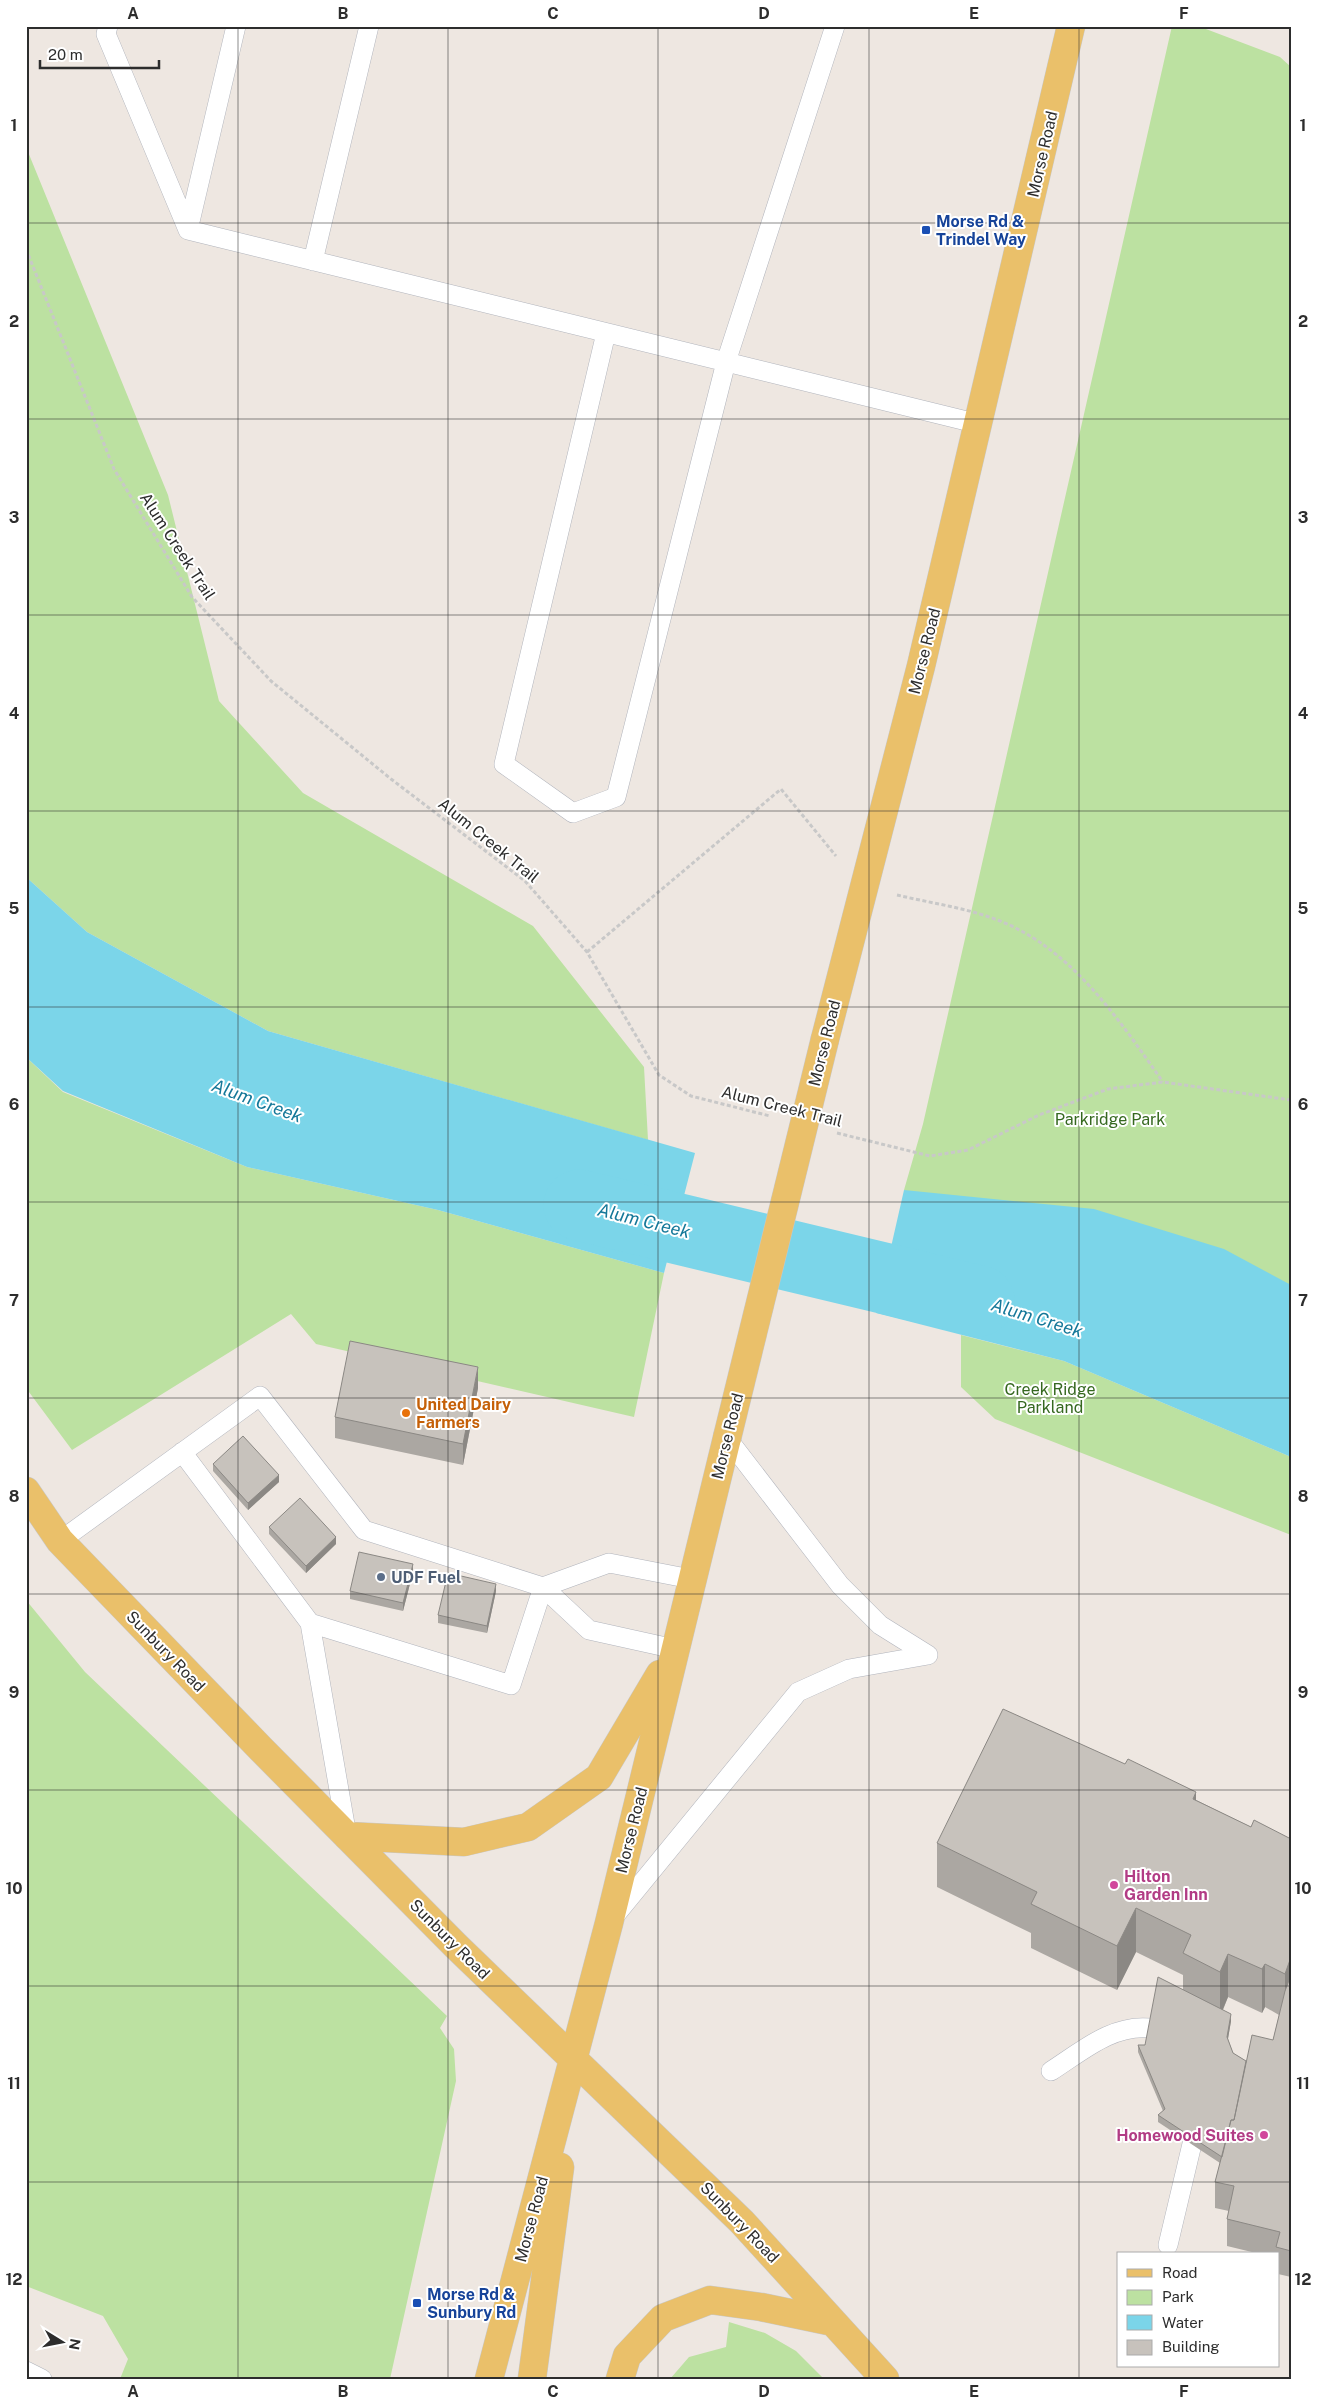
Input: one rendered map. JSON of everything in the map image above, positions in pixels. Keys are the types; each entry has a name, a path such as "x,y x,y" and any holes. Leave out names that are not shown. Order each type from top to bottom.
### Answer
{"main road":[{"name":"Morse Road","path":"489,2379 609,1923 691,1579 862,888 921,666 1071,26"},
{"name":"Sunbury Road","path":"26,1490 60,1541 347,1836 742,2222 885,2379"},
{"path":"347,1836 464,1842 528,1828 599,1778 675,1649"},
{"name":"Morse Road","path":"532,2379 574,2059"},
{"path":"620,2379 627,2356 663,2318 710,2300 761,2307 833,2322"}],"lane":[{"path":"108,26 106,34 188,230"},
{"path":"188,230 236,26"},
{"path":"313,261 368,26"},
{"path":"606,333 504,764 573,813 616,796 726,362 835,26"},
{"path":"188,230 979,424"},
{"path":"60,1541 260,1396 364,1530 542,1587 589,1630 675,1649"},
{"path":"609,1923 798,1692 849,1669 928,1655 880,1625 840,1586 727,1438"},
{"path":"182,1452 310,1623 347,1836"},
{"path":"542,1587 609,1563 691,1579"},
{"path":"310,1623 511,1685 542,1587"},
{"path":"1051,2071 1116,2031 1129,2027 1150,2028"},
{"path":"1168,2245 1192,2144"},
{"path":"26,2371 42,2379"}],"path":[{"name":"Alum Creek Trail","path":"26,249 114,469 192,597 271,681 391,779 525,881 587,952 659,1075 691,1096 777,1118"},
{"path":"587,952 781,788 862,888 1000,921 1042,942 1091,986 1163,1082"},
{"name":"Alum Creek Trail","path":"834,1132 930,1156 968,1150 1039,1115 1108,1089 1163,1082 1291,1100"}],"green space":[{"name":"Parkridge Park","path":"1172,26 1198,26 1280,57 1291,67 1291,1387 904,1190 923,1124"},
{"path":"26,147 168,495 219,701 303,793 533,926 644,1067 648,1140 268,1031 87,932 26,877"},
{"path":"26,1057 63,1092 247,1167 438,1210 664,1273 634,1417 316,1344 291,1314 72,1450 26,1388"},
{"name":"Creek Ridge Parkland","path":"961,1335 1064,1361 1291,1457 1291,1535 995,1419 961,1387"},
{"path":"26,1600 85,1672 447,2016 440,2028 454,2049 456,2081 390,2379 120,2379 128,2359 103,2316 26,2286"},
{"path":"729,2322 765,2333 796,2351 824,2379 670,2379 689,2357 726,2347"}],"water":[{"path":"26,877 87,932 268,1031 695,1153 664,1273 438,1210 247,1167 63,1091 26,1057"},
{"path":"904,1190 1094,1209 1224,1249 1291,1285 1291,1457 1064,1361 876,1313"}],"building":[{"name":"United Dairy Farmers","path":"350,1341 478,1367 463,1444 335,1417"},
{"path":"243,1436 279,1475 248,1503 213,1464"},
{"path":"300,1498 336,1537 306,1566 269,1527"},
{"path":"359,1552 413,1564 403,1603 350,1591"},
{"path":"448,1573 496,1584 487,1626 438,1615"},
{"name":"Hilton Garden Inn","path":"1003,1709 1125,1764 1128,1759 1196,1792 1193,1799 1251,1827 1254,1820 1291,1839 1291,1957 1285,1974 1265,1964 1262,1969 1228,1954 1220,1972 1183,1953 1191,1935 1136,1908 1117,1946 1031,1904 1037,1892 937,1843"},
{"name":"Homewood Suites","path":"1291,1975 1291,2251 1276,2247 1280,2232 1227,2219 1234,2186 1215,2182 1231,2120 1234,2120 1252,2035 1273,2040 1285,1991"},
{"path":"1158,1977 1231,2014 1227,2037 1233,2053 1246,2061 1234,2120 1231,2120 1222,2157 1158,2115 1165,2109 1138,2045 1145,2045"}],"waterway":[{"name":"Alum Creek","path":"579,1205 979,1301"}],"place":[{"name":"Morse Rd & Trindel Way","path":"926,230"},
{"name":"United Dairy Farmers","path":"406,1413"},
{"name":"UDF Fuel","path":"381,1577"},
{"name":"Hilton Garden Inn","path":"1114,1885"},
{"name":"Homewood Suites","path":"1264,2135"},
{"name":"Morse Rd & Sunbury Rd","path":"417,2303"}]}
